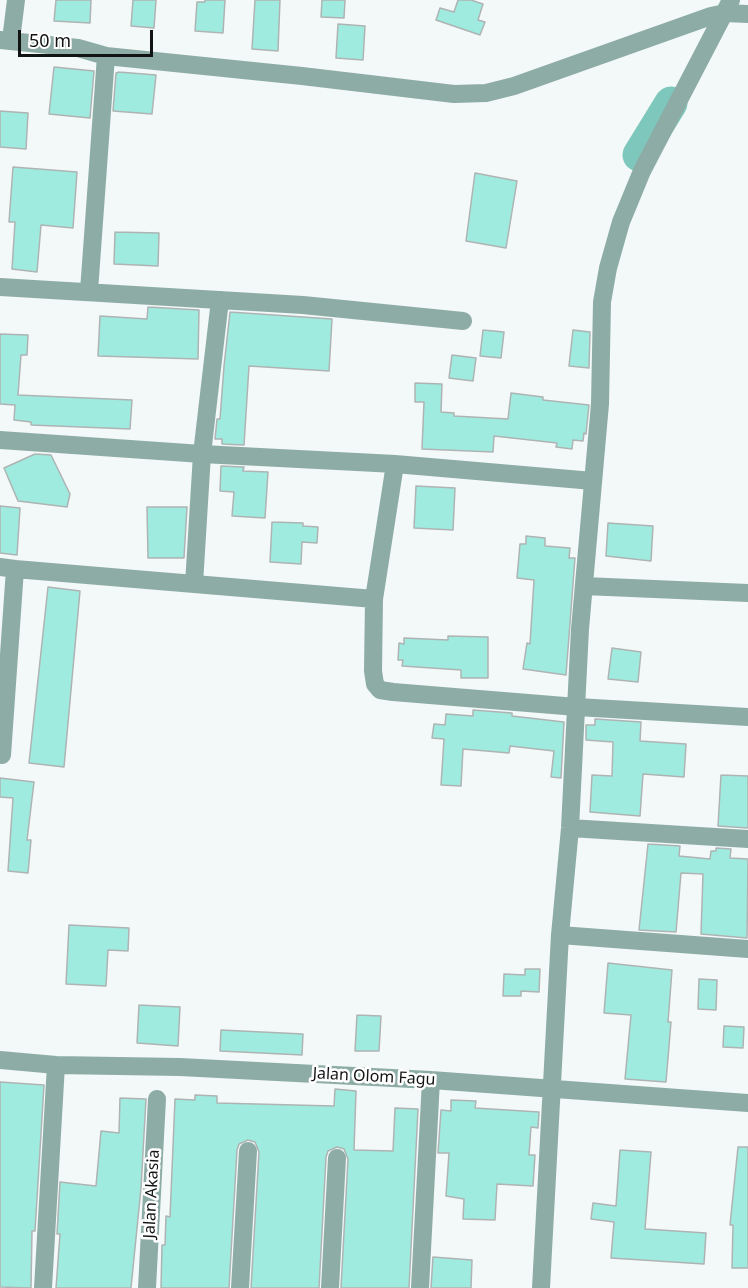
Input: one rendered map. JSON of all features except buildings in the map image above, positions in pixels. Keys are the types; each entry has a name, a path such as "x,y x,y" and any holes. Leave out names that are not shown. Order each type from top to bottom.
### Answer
{"street":[{"path":"16,0 5,40 78,48 106,56 454,94 486,93 514,86 728,6 748,14"},
{"path":"541,1288 560,935 570,828 584,586 600,404 602,303 608,267 621,222 642,171 728,6"},
{"path":"89,291 106,56"},
{"path":"0,287 303,304 463,321"},
{"path":"194,584 202,454 220,300"},
{"path":"0,440 395,464 593,481"},
{"path":"395,464 374,599 373,671 375,684 380,690 577,707 748,717"},
{"path":"2,755 7,568 374,599"},
{"path":"584,586 748,593"},
{"path":"570,828 748,839"},
{"path":"560,935 748,949"},
{"name":"Jalan Olom Fagu","path":"0,1060 56,1065 180,1067 431,1080 748,1103"},
{"path":"43,1288 56,1065"},
{"path":"420,1288 431,1080"},
{"name":"Jalan Akasia","path":"147,1288 157,1100"},
{"path":"240,1288 248,1151"},
{"path":"330,1288 337,1158"}],"waterway":[{"path":"639,155 671,103"}]}
